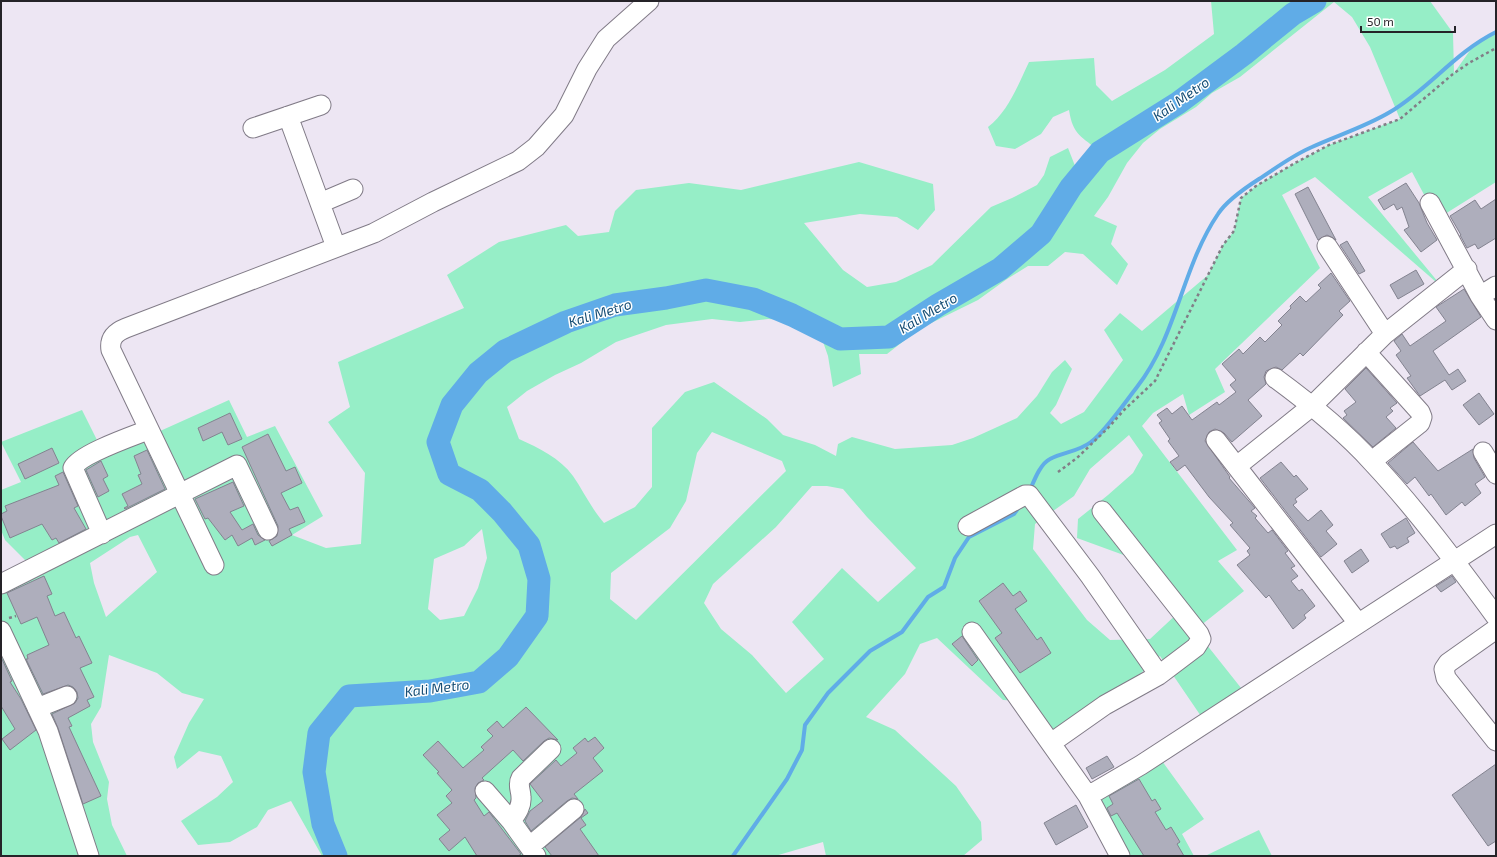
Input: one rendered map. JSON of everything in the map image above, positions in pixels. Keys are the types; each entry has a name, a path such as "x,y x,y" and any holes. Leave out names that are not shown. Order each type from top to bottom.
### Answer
{"street":[{"path":"214,565 111,350 111,340 116,333 374,233 432,202 518,161 536,147 564,115 587,69 606,39 649,1"},
{"path":"253,128 321,105"},
{"path":"288,116 336,247"},
{"path":"320,203 353,189"},
{"path":"1430,203 1467,269 1488,291 1496,320"},
{"path":"1327,246 1386,334"},
{"path":"1237,466 1312,406 1386,334 1467,269"},
{"path":"1366,352 1420,412 1422,417 1420,423 1372,461"},
{"path":"1275,378 1312,406 1372,461 1454,560 1496,617"},
{"path":"102,534 73,468 78,462 96,451 148,430"},
{"path":"1216,440 1358,623"},
{"path":"1483,452 1496,474"},
{"path":"1,584 237,465 268,530"},
{"path":"968,526 1025,495 1029,495 1090,576 1159,676"},
{"path":"1051,743 1104,705 1159,676 1196,647 1201,638 1102,511"},
{"path":"1088,796 1141,765 1496,534"},
{"path":"1496,629 1448,663 1444,668 1446,678 1496,741"},
{"path":"1,631 48,731 89,856"},
{"path":"972,632 1088,796 1120,856"},
{"path":"38,708 67,696"},
{"path":"511,821 518,812 521,802 518,782 551,749"},
{"path":"485,792 511,821 533,851 574,809"}],"path":[{"path":"1058,472 1104,433 1155,381 1223,245 1234,231 1241,198 1256,186 1295,162 1329,144 1400,119 1469,63 1496,48"}],"green space":[{"path":"1211,1 1430,1 1453,33 1454,73 1476,42 1496,32 1496,182 1437,219 1412,172 1368,197 1443,288 1315,177 1282,195 1320,268 1215,369 1225,392 1189,415 1183,394 1153,413 1142,426 1237,550 1218,561 1244,591 1195,630 1249,698 1207,725 1160,656 1131,682 1045,742 1021,701 1003,700 937,638 920,644 905,674 866,717 895,730 956,786 981,822 982,840 963,856 826,856 823,842 775,856 322,856 291,801 268,810 257,827 230,842 198,845 181,821 217,797 233,782 221,756 199,751 177,769 174,757 189,723 204,699 182,693 157,673 109,655 101,707 91,724 93,742 109,782 107,799 112,825 127,856 1,856 1,583 32,567 5,540 1,530 1,490 21,482 1,442 82,410 98,442 149,436 229,400 247,437 275,426 323,516 292,535 326,548 361,544 365,473 328,422 350,407 338,362 464,308 447,275 499,242 566,225 578,236 609,232 615,211 636,190 689,183 741,190 859,162 933,184 935,210 918,230 897,217 860,214 804,223 843,270 867,287 896,282 932,265 991,207 1037,185 1044,175 1050,157 1068,148 1079,176 1100,152 1079,135 1073,125 1069,110 1053,117 1041,134 1015,149 996,146 988,127 1007,106 1029,62 1094,58 1096,85 1112,101 1165,70 1214,34","holes":["1334,2 1352,17 1370,47 1400,119 1329,145 1256,186 1241,198 1234,231 1223,245 1208,275 1142,331 1120,313 1104,330 1123,360 1084,412 1061,424 1050,413 1056,405 1072,369 1065,360 1052,372 1037,396 1017,418 973,438 952,445 895,449 852,437 838,444 836,456 815,445 783,435 767,419 714,382 685,392 652,428 652,487 635,507 604,523 595,512 573,476 562,464 549,454 519,439 507,407 527,391 555,375 581,363 616,342 666,325 712,319 740,322 768,319 802,321 821,336 828,356 833,387 861,374 859,354 887,354 919,329 978,300 1028,266 1048,266 1065,252 1083,254 1117,285 1128,264 1111,244 1117,226 1094,216 1108,197 1127,163 1143,143 1160,129 1196,107 1212,93 1240,77","712,432 782,461 786,471 636,620 610,599 611,573 670,528 686,501 697,453","1129,435 1143,455 1133,473 1078,519 1077,538 1129,557 1180,611 1150,639 1110,640 1087,620 1033,549 1035,524 1074,496 1090,469","812,486 827,486 843,489 867,517 916,568 878,602 842,568 792,622 824,659 786,693 752,655 721,629 704,603 713,584 776,527","482,529 487,558 478,588 464,616 440,620 428,609 434,559 464,546","138,535 157,572 106,617 94,583 90,563 130,537"]},
{"path":"1157,754 1204,819 1182,834 1194,856 1115,856 1084,801"},
{"path":"1259,830 1272,856 1205,856"}],"building":[{"path":"1406,183 1419,203 1427,223 1437,240 1421,252 1404,230 1409,227 1402,207 1397,210 1394,204 1384,210 1378,200"},
{"path":"1308,187 1336,240 1327,235 1318,240 1295,194"},
{"path":"1496,199 1496,238 1478,249 1475,244 1467,248 1450,216 1475,200 1481,209"},
{"path":"1347,241 1365,271 1359,274 1340,245"},
{"path":"1416,270 1424,284 1398,299 1390,285"},
{"path":"1331,273 1350,301 1339,311 1343,315 1303,356 1300,353 1282,370 1276,367 1266,371 1264,377 1266,384 1248,400 1262,416 1232,442 1224,433 1215,429 1209,432 1205,441 1230,477 1229,478 1255,508 1251,511 1257,516 1255,518 1268,533 1272,530 1288,551 1285,553 1295,566 1291,568 1298,576 1291,581 1299,591 1302,589 1315,606 1304,615 1306,618 1293,629 1269,595 1266,598 1237,565 1250,555 1247,551 1250,548 1230,525 1233,523 1209,497 1185,465 1177,471 1170,462 1179,456 1168,441 1170,439 1159,423 1162,421 1157,415 1167,408 1172,414 1182,406 1192,420 1217,402 1219,405 1236,392 1230,385 1236,380 1222,364 1239,349 1243,354 1260,337 1265,342 1282,325 1278,321 1291,308 1290,306 1300,296 1306,302 1321,288 1318,285"},
{"path":"1464,289 1481,317 1433,351 1449,375 1458,369 1466,381 1452,390 1445,380 1420,396 1407,378 1411,376 1396,355 1401,351 1394,341 1402,334 1410,346 1446,321 1436,307"},
{"path":"1366,368 1397,403 1390,408 1393,411 1386,417 1396,428 1373,447 1343,418 1347,415 1344,411 1356,402 1345,389"},
{"path":"1479,393 1494,414 1479,425 1463,405"},
{"path":"230,413 242,439 228,445 222,432 203,441 198,428"},
{"path":"268,434 286,471 295,467 302,483 281,493 290,510 298,507 305,522 289,529 292,535 272,546 269,541 277,536 278,526 242,447"},
{"path":"1413,442 1438,471 1473,449 1474,458 1485,477 1475,484 1481,493 1465,506 1462,502 1446,515 1431,494 1429,496 1415,477 1407,484 1388,463"},
{"path":"52,448 59,463 25,479 18,464"},
{"path":"147,450 165,489 125,509 124,508 128,506 122,494 142,484 138,475 141,474 134,456"},
{"path":"101,461 108,476 103,479 109,491 98,497 86,470"},
{"path":"1281,462 1294,477 1296,475 1308,489 1295,499 1297,502 1293,505 1308,521 1321,510 1333,525 1326,531 1337,544 1321,557 1260,478"},
{"path":"63,472 78,506 74,508 86,529 59,543 56,538 52,540 42,524 10,538 1,516 1,514 7,511 5,506 59,485 55,476"},
{"path":"233,482 244,506 230,512 242,530 253,524 258,535 265,540 255,545 252,538 238,546 232,535 225,540 208,518 205,519 195,499"},
{"path":"1406,518 1415,533 1407,538 1409,542 1397,549 1395,546 1390,548 1381,534"},
{"path":"1361,549 1369,561 1352,573 1344,561"},
{"path":"44,576 52,594 47,596 55,616 64,612 76,638 79,636 92,663 80,668 94,697 87,700 90,706 68,718 72,726 69,727 101,796 83,804 52,714 75,703 78,698 77,692 73,687 68,685 43,694 26,659 28,659 27,655 49,645 37,617 21,624 7,593"},
{"path":"1452,576 1456,582 1441,592 1436,586"},
{"path":"1003,583 1013,596 1020,591 1027,601 1015,609 1037,640 1041,637 1051,653 1020,673 995,638 1002,633 979,601"},
{"path":"962,636 978,660 972,666 952,644"},
{"path":"1,657 12,681 10,682 21,699 36,730 10,750 2,739 15,729 1,706"},
{"path":"526,707 558,740 549,738 544,741 523,761 513,750 482,778 484,780 478,783 475,788 476,798 474,800 484,816 489,812 521,854 518,856 477,856 465,837 449,851 439,839 450,830 437,815 452,803 446,796 452,790 437,773 439,772 423,755 438,741 463,768 484,750 481,747 493,736 487,730 497,721 503,728"},
{"path":"595,737 604,748 593,758 603,771 574,794 578,799 572,798 567,801 531,831 525,821 530,811 543,801 530,784 556,760 561,766 577,753 573,748 585,738 588,742"},
{"path":"1107,756 1114,767 1092,779 1086,768"},
{"path":"1496,764 1496,841 1488,846 1452,795"},
{"path":"1139,779 1152,801 1155,799 1161,809 1155,812 1166,830 1171,827 1180,842 1177,844 1184,856 1144,856 1117,813 1111,816 1107,808 1113,804 1109,796"},
{"path":"1076,805 1088,827 1056,845 1044,823"},
{"path":"585,809 588,813 581,818 586,825 580,829 599,856 552,856 545,847 581,817"}],"waterway":[{"name":"Kali Metro","path":"336,856 323,824 314,772 319,733 349,696 430,691 479,682 508,657 537,616 539,579 529,545 502,512 480,490 449,474 438,442 452,405 478,373 505,351 566,322 615,305 666,298 706,290 753,299 792,315 840,339 889,337 938,305 1000,269 1041,234 1071,187 1100,152 1178,103 1244,54 1293,14 1315,1"},
{"path":"1030,490 1038,473 1046,461 1081,448 1096,438 1137,387 1150,367 1171,324 1196,256 1206,235 1218,214 1226,204 1248,186 1305,150 1351,131 1390,112 1417,93 1467,50 1496,32"},
{"path":"733,856 787,779 802,750 805,725 828,693 870,651 902,632 928,597 944,587 955,558 969,537 1014,514 1019,507"}]}
